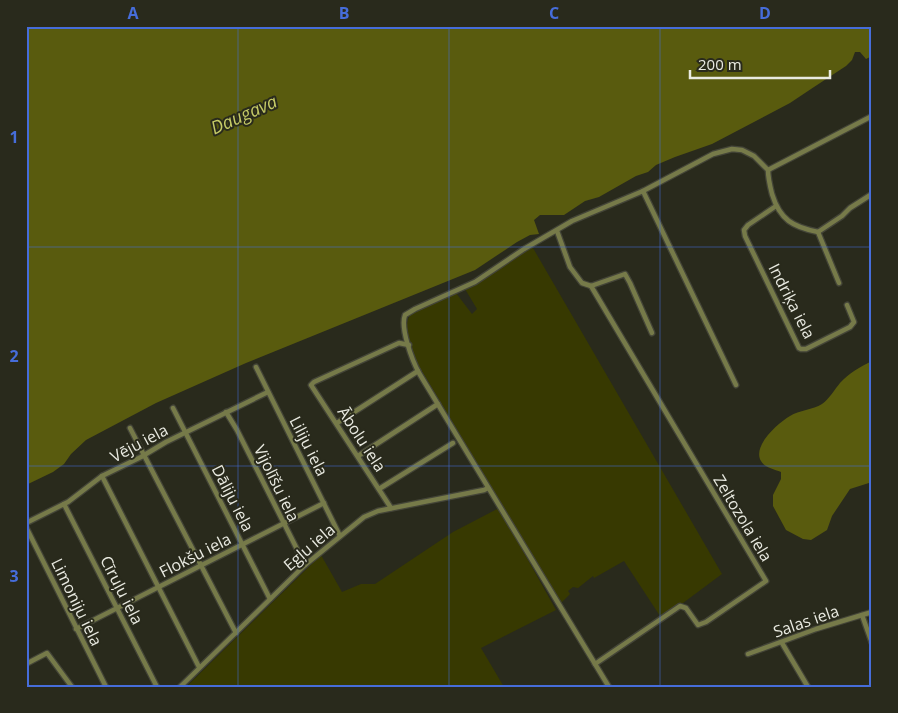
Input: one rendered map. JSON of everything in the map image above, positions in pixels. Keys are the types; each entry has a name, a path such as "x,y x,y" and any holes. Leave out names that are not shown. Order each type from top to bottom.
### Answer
{"street":[{"path":"768,170 872,116"},
{"path":"609,687 418,371 413,361 403,325 405,315 475,282 524,249 572,221 643,191 696,162 724,150 737,149 748,152 768,170 768,177 776,206 790,223 804,229 818,232 872,194"},
{"path":"643,191 736,384"},
{"name":"Indriķa iela","path":"776,206 748,225 744,230 745,236 799,348 806,349 850,327 854,322 847,305"},
{"path":"557,231 570,267 582,283 591,286 625,274 652,333"},
{"path":"818,232 839,284"},
{"name":"Zeltozola iela","path":"591,286 766,581 706,622 698,625 686,608 680,606 595,664"},
{"name":"Ābolu iela","path":"391,508 311,384 399,343 408,345"},
{"name":"Liliju iela","path":"256,367 340,536"},
{"path":"337,423 418,371"},
{"name":"Vēju iela","path":"26,523 64,504 102,476 185,432 268,392"},
{"path":"358,456 438,404"},
{"name":"Dāliju iela","path":"173,408 270,599"},
{"name":"Vijolīšu iela","path":"226,412 237,430 305,565"},
{"path":"130,428 236,633"},
{"path":"380,489 453,443"},
{"path":"102,476 199,668"},
{"name":"Egļu iela","path":"180,687 305,565 369,514 488,488"},
{"name":"Flokšu iela","path":"76,629 324,503"},
{"name":"Cīruļu iela","path":"64,504 157,687"},
{"name":"Limoniju iela","path":"26,528 106,687"},
{"name":"Salas iela","path":"748,654 872,612"},
{"path":"862,615 872,642"},
{"path":"782,643 808,687"},
{"path":"26,664 47,653 72,687"}],"shaded area":[{"path":"530,247 533,248 722,574 683,603 660,616 624,561 594,578 593,576 578,588 573,587 568,591 570,594 561,603 414,358 407,329 407,323 412,312 456,293 472,314 477,309 465,289"},
{"path":"499,508 556,610 481,648 504,687 186,687 321,555 342,592 361,584 375,584 453,532"}],"water":[{"name":"Daugava","path":"26,26 872,26 872,56 866,59 860,52 855,52 852,60 846,66 790,103 712,144 656,165 648,172 636,176 599,197 585,201 564,215 540,215 534,220 539,234 530,235 517,242 475,270 246,363 156,403 86,440 71,454 64,464 53,472 26,485"},
{"path":"872,361 872,482 850,489 832,516 827,530 811,540 803,539 786,530 773,506 773,495 781,479 781,472 767,467 761,461 760,449 773,429 785,419 822,404 847,376"}]}
